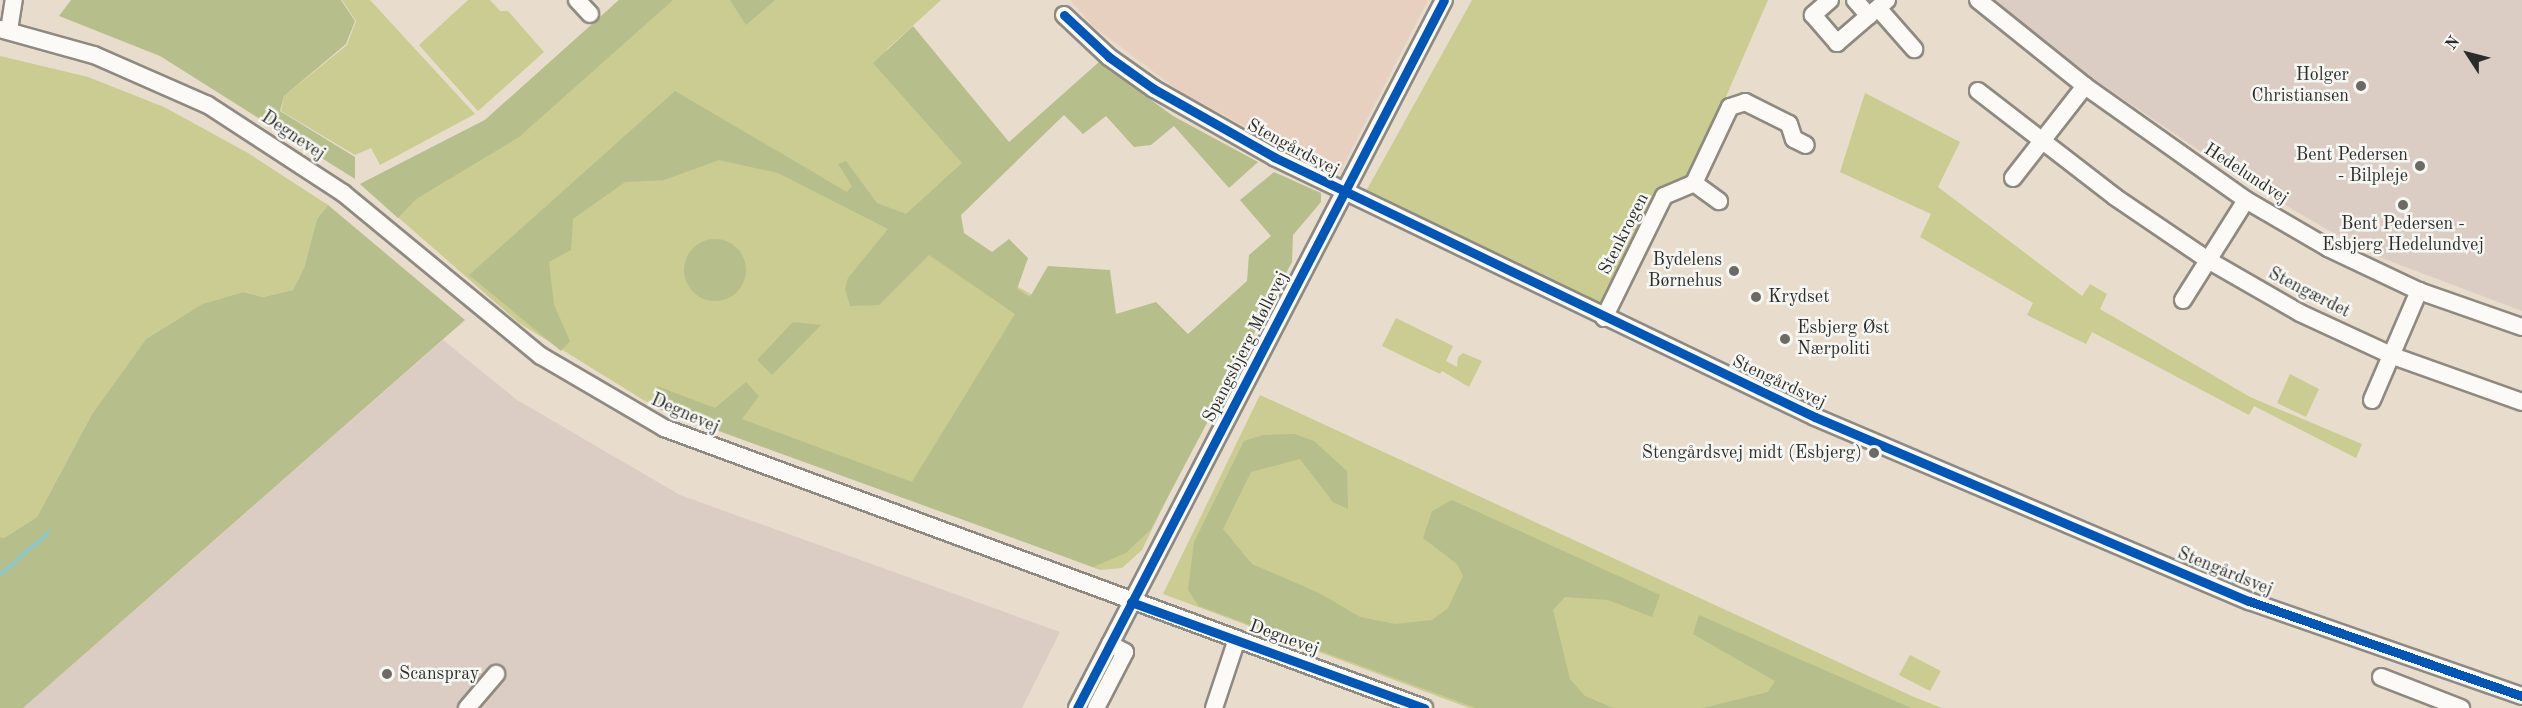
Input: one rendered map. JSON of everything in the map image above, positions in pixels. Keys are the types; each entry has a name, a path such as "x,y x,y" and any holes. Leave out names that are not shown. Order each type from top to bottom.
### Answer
{"street":[{"path":"5,30 14,0"},
{"path":"577,0 590,14"},
{"name":"Spangsbjerg Møllevej","path":"1077,708 1444,0"},
{"path":"1830,0 1813,15 1838,43 1878,8"},
{"path":"1856,0 1878,8 1914,49"},
{"name":"Hedelundvej","path":"1978,0 2085,86 2246,200 2328,248 2419,291 2522,327"},
{"name":"Stengårdsvej","path":"1064,15 1109,57 1154,89 1345,194 1880,447 2316,626 2522,696"},
{"name":"Degnevej","path":"5,30 94,55 208,105 343,193 541,356 664,428 1131,602 1424,708"},
{"path":"2013,178 2085,86"},
{"name":"Stengærdet","path":"1978,91 2115,197 2208,260 2300,313 2393,356 2522,402"},
{"path":"1719,201 1694,183 1730,107 1745,102 1772,115 1789,124 1794,139 1806,145"},
{"name":"Stenkrogen","path":"1604,318 1664,196 1694,183"},
{"path":"2182,300 2246,200"},
{"path":"2372,400 2393,356 2419,291"},
{"path":"1214,708 1238,639"},
{"path":"1096,708 1125,652 1110,644"},
{"path":"467,708 496,674"},
{"path":"2381,677 2461,708"}],"shaded area":[{"path":"1070,0 1428,0 1338,176 1179,91 1093,26"},
{"path":"1978,0 2522,0 2522,311 2366,252 2244,181"},
{"path":"443,340 517,400 680,495 1060,632 1022,708 23,708"}],"green space":[{"path":"71,0 341,0 355,21 346,44 284,96 280,111 355,157 355,179 160,56 59,16"},
{"path":"342,0 370,0 475,114 380,165 371,148 355,155 281,111 284,96 347,45 356,21"},
{"path":"468,0 490,0 500,11 508,11 544,52 478,111 419,45"},
{"path":"619,0 941,0 886,50 986,161 911,229 1217,395 1142,550 1122,568 1100,570 645,401 519,323 360,184 485,120"},
{"path":"619,0 673,0 519,137 416,199 398,218 360,184 485,120"},
{"path":"730,0 775,0 746,25"},
{"path":"1472,0 1768,0 1692,175 1660,189 1605,306 1365,193"},
{"path":"913,26 1009,142 1099,62 1173,116 1258,162 1229,188 1174,126 1151,145 1134,147 1106,116 1083,134 1064,115 961,215 964,233 992,252 1009,239 1028,258 1017,289 1030,297 1048,266 1110,270 1116,314 1156,302 1188,334 1247,281 1249,255 1271,236 1240,200 1274,172 1321,193 1321,202 1293,235 1292,262 1151,529 1126,553 1093,567 650,406 657,386 715,408 746,382 759,396 742,419 912,482 1015,314 929,255 879,305 850,306 845,289 848,278 888,229 778,173 719,160 664,180 625,182 573,219 571,250 549,262 554,305 570,341 561,351 469,275 675,91 847,192 852,186 838,164 846,161 877,203 906,214 962,163 873,63"},
{"path":"0,56 88,77 164,107 248,153 328,205 317,219 304,268 293,290 263,297 243,292 202,304 146,339 92,414 37,517 4,538 0,537"},
{"path":"1865,93 1960,142 1938,187 2082,296 2090,284 2107,294 2100,309 2250,397 2362,444 2356,458 2254,406 2249,415 2092,332 2086,344 2027,315 2033,303 1920,237 1931,214 1840,172"},
{"path":"328,205 465,320 23,708 0,708 0,537 4,538 37,517 92,414 146,339 202,304 243,292 263,297 293,290 304,268 317,219"},
{"path":"715,239 727,241 737,248 744,258 746,270 744,282 737,292 727,299 715,301 703,299 693,292 686,282 684,270 686,258 693,248 703,241"},
{"path":"1396,318 1453,346 1446,361 1457,367 1458,357 1463,353 1482,361 1469,387 1442,371 1440,374 1382,346"},
{"path":"793,322 821,325 772,375 757,360"},
{"path":"2290,374 2319,389 2306,417 2277,403"},
{"path":"1260,395 1942,708 1469,708 1163,594"},
{"path":"1294,434 1314,441 1347,471 1348,509 1333,502 1300,459 1251,472 1223,529 1252,564 1319,593 1360,617 1395,624 1432,620 1448,608 1463,576 1457,564 1423,538 1432,511 1452,500 1660,595 1652,617 1608,600 1565,597 1553,610 1570,679 1585,696 1613,708 1476,708 1199,606 1188,590 1194,542 1244,441 1263,435"},
{"path":"1699,615 1911,708 1703,708 1768,692 1775,681 1693,634"},
{"path":"1910,655 1941,671 1930,691 1899,675"}],"waterway":[{"path":"0,574 48,532"}],"cycle path":[{"path":"1077,708 1444,0"},
{"path":"1064,15 1109,57 1154,89 1274,157 1815,417 2249,601 2522,696"},
{"path":"1131,602 1424,708"}],"place":[{"name":"Holger Christiansen","path":"2361,86"},
{"name":"Bent Pedersen - Bilpleje","path":"2420,166"},
{"name":"Bent Pedersen - Esbjerg Hedelundvej","path":"2403,205"},
{"name":"Bydelens Børnehus","path":"1734,271"},
{"name":"Krydset","path":"1756,297"},
{"name":"Esbjerg Øst Nærpoliti","path":"1785,339"},
{"name":"Stengårdsvej midt (Esbjerg)","path":"1874,453"},
{"name":"Scanspray","path":"387,674"}]}
